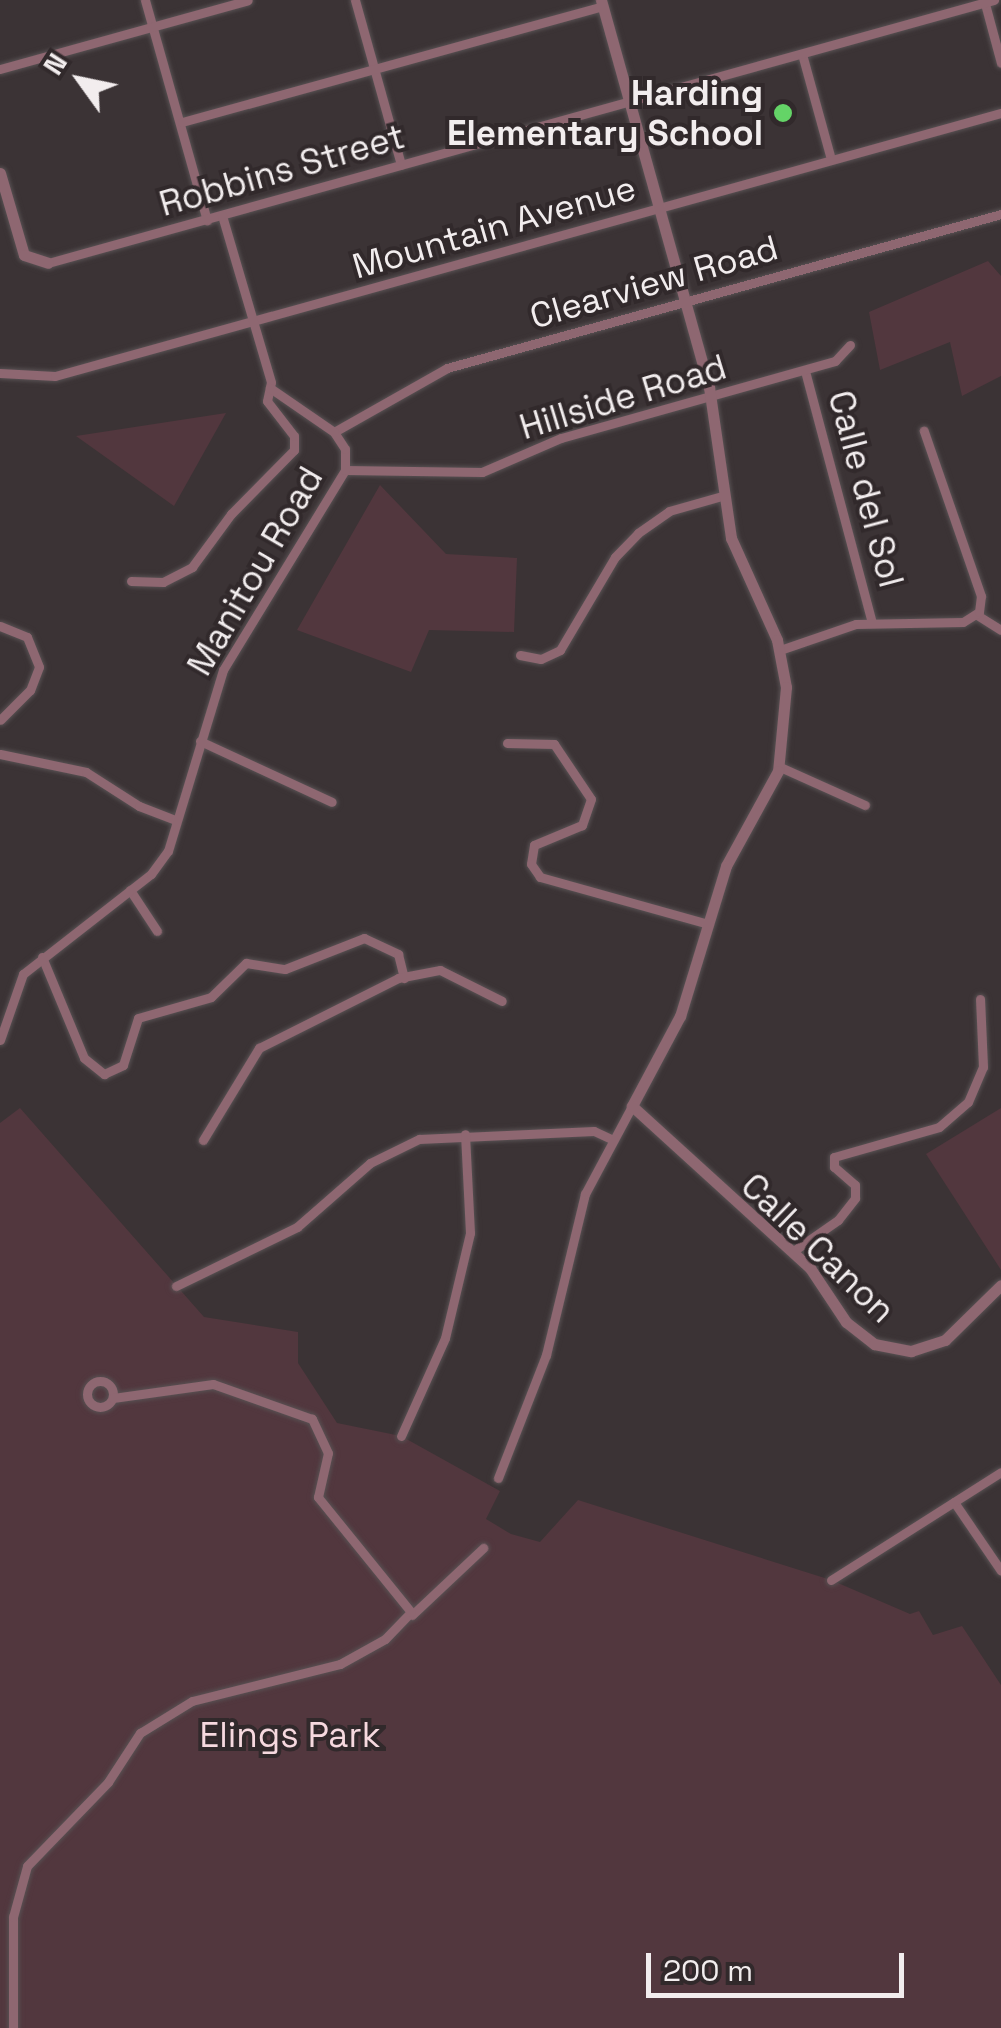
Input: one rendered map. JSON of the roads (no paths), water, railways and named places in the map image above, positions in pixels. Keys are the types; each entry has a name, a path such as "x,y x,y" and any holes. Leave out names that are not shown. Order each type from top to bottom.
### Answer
{"street":[{"path":"145,0 182,122 206,220"},
{"path":"0,70 248,0"},
{"path":"355,0 400,165"},
{"path":"988,1 1001,63"},
{"name":"Robbins Street","path":"48,263 988,1"},
{"path":"182,122 602,3 712,396 722,496 740,561 780,650 786,710 780,766 726,866 680,1016 584,1194 546,1355 498,1478"},
{"path":"802,54 831,160"},
{"name":"Mountain Avenue","path":"0,372 55,376 1001,113"},
{"path":"1,182 24,255 48,263"},
{"name":"Clearview Road","path":"334,432 447,368 1001,214"},
{"path":"130,581 164,582 192,567 231,514 292,454 294,436 268,406 270,388 222,215"},
{"name":"Hillside Road","path":"345,470 482,472 561,438 805,372 836,361 850,346"},
{"name":"Calle del Sol","path":"805,372 872,622"},
{"name":"Manitou Road","path":"0,1040 18,984 42,957 160,863 223,670 345,470 345,449 334,432 270,388"},
{"path":"924,431 981,596 977,615"},
{"path":"520,655 541,660 560,650 615,556 638,532 669,511 722,496"},
{"path":"780,650 872,622 963,622 977,615"},
{"path":"977,615 1001,630"},
{"path":"0,626 28,637 39,667 30,690 0,720"},
{"path":"200,741 332,802"},
{"path":"507,744 554,744 591,799 582,824 534,844 531,864 540,877 708,924"},
{"path":"0,754 86,772 139,806 176,820"},
{"path":"780,766 865,805"},
{"path":"130,890 157,931"},
{"path":"42,957 84,1058 104,1074 123,1064 138,1018 210,996 246,964 285,969 364,938 398,954 404,978"},
{"path":"202,1140 256,1051 404,978 440,970 502,1001"},
{"path":"792,1252 838,1220 856,1198 855,1185 834,1167 834,1157 939,1127 968,1102 983,1068 980,999"},
{"name":"Calle Canon","path":"634,1107 792,1252 855,1331 900,1351 953,1336 1001,1285"},
{"path":"176,1286 297,1227 398,1147 465,1134 594,1131 611,1139"},
{"path":"402,1436 445,1338 470,1232 465,1134"},
{"path":"113,1398 212,1384 312,1419 328,1453 318,1497 411,1608 410,1617"},
{"path":"831,1580 1001,1472"},
{"path":"954,1502 1001,1571"},
{"path":"13,2028 13,1916 22,1875 45,1840 108,1782 140,1732 192,1701 340,1664 410,1617 483,1548"}],"place":[{"name":"Harding Elementary School","path":"783,113"}],"park label":[{"name":"Elings Park","path":"290,1735"}]}
